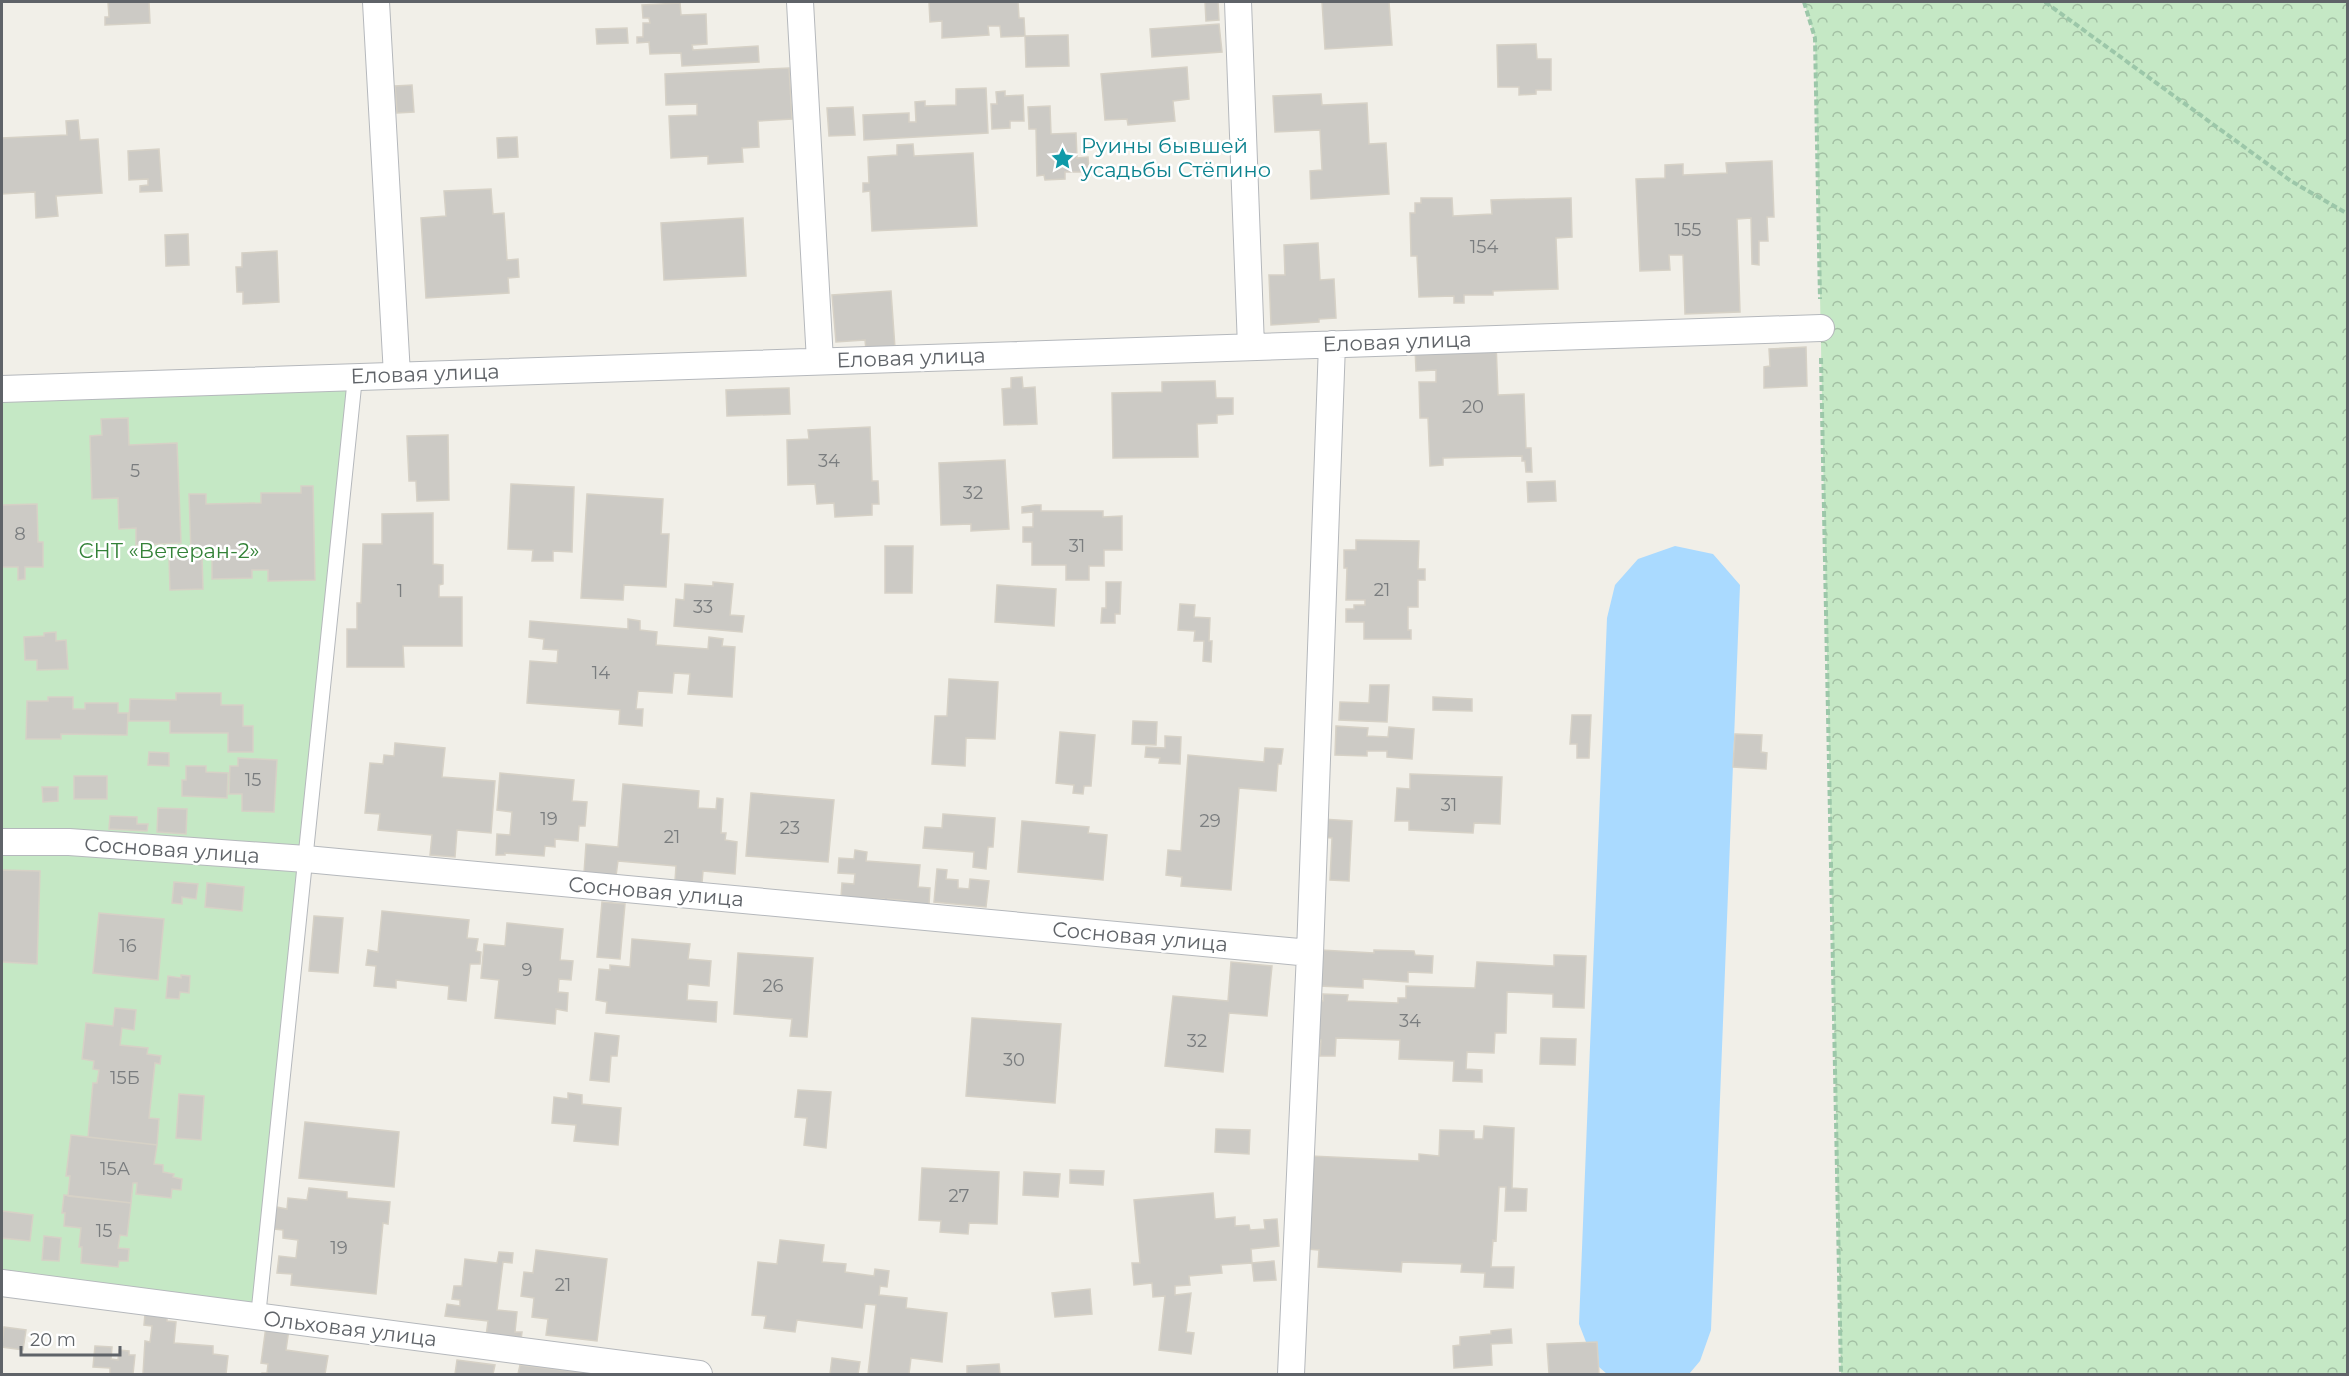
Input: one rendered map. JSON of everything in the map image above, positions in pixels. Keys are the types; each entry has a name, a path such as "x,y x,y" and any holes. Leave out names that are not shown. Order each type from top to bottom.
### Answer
{"street":[{"path":"376,2 397,375"},
{"path":"800,2 820,361"},
{"path":"1238,2 1251,347"},
{"name":"Еловая улица","path":"2,389 1821,328"},
{"path":"1292,1374 1332,344"},
{"name":"Сосновая улица","path":"2,842 69,842 306,859 1310,953"},
{"name":"Ольховая улица","path":"2,1283 699,1374"}],"lane":[{"path":"258,1317 355,377"}],"path":[{"path":"1804,2 1815,38 1841,1374"},
{"path":"2045,2 2291,181 2348,214"}],"green space":[{"path":"1804,2 2347,2 2347,1374 1841,1374 1815,38"},
{"name":"СНТ «Ветеран-2»","path":"355,377 258,1317 2,1283 2,389"}],"water":[{"path":"1675,546 1713,554 1740,585 1711,1330 1700,1361 1689,1374 1607,1374 1599,1367 1597,1342 1586,1342 1579,1324 1607,618 1615,585 1638,559"}],"building":[{"path":"108,2 149,2 150,23 105,25 105,17 109,17"},
{"path":"929,2 1018,2 1019,18 1024,18 1025,36 1001,37 1000,26 988,26 989,35 942,38 942,21 930,22"},
{"path":"1205,2 1218,2 1219,20 1206,21"},
{"path":"1322,2 1389,2 1392,45 1325,49"},
{"path":"680,3 681,15 706,14 707,44 692,45 693,50 758,46 759,62 682,66 681,53 650,54 649,42 637,43 637,37 643,37 643,23 650,23 649,18 643,18 642,5"},
{"path":"1219,24 1222,52 1152,57 1150,29"},
{"path":"627,28 628,43 597,44 596,29"},
{"path":"1068,35 1069,66 1026,67 1025,36"},
{"path":"1536,44 1537,59 1551,59 1551,90 1536,90 1536,94 1519,95 1519,87 1498,87 1497,45"},
{"path":"1187,67 1189,99 1173,101 1175,121 1128,125 1127,119 1105,120 1101,74"},
{"path":"789,68 792,119 758,121 759,147 742,148 743,162 708,164 708,156 671,158 669,116 697,115 697,104 666,105 665,74"},
{"path":"412,85 414,112 397,113 395,86"},
{"path":"986,88 988,133 864,140 863,115 909,113 909,122 916,122 915,102 925,101 925,106 956,105 956,89"},
{"path":"1005,91 1005,96 1023,95 1024,121 1010,121 1010,128 992,129 991,104 997,104 996,92"},
{"path":"1321,94 1322,105 1367,103 1369,144 1386,143 1389,194 1311,199 1310,171 1322,170 1320,130 1275,132 1273,96"},
{"path":"1050,106 1051,134 1076,133 1077,158 1088,157 1089,172 1065,172 1065,179 1045,180 1044,175 1037,176 1036,129 1029,129 1028,107"},
{"path":"853,107 855,135 829,136 827,108"},
{"path":"78,120 80,140 98,139 102,193 56,196 58,216 36,218 35,192 2,194 2,138 67,135 66,121"},
{"path":"517,137 518,157 498,158 497,138"},
{"path":"913,144 914,156 973,153 977,226 872,231 870,191 863,192 863,183 869,183 868,157 897,155 897,145"},
{"path":"159,149 162,191 140,192 140,186 148,185 148,179 129,180 128,151"},
{"path":"1772,161 1774,217 1767,217 1768,241 1759,241 1759,265 1752,264 1751,218 1737,219 1740,312 1685,314 1683,255 1669,255 1670,270 1640,271 1636,179 1665,178 1665,165 1683,164 1683,175 1727,173 1726,163"},
{"path":"491,189 493,214 504,213 507,260 518,259 519,277 508,278 509,293 426,298 421,218 446,216 444,191"},
{"path":"1421,198 1452,198 1453,216 1492,214 1491,200 1571,198 1572,237 1556,238 1558,289 1493,291 1493,295 1464,295 1464,303 1454,303 1454,296 1419,297 1417,256 1411,256 1410,213 1415,213 1415,203 1421,203"},
{"path":"743,218 746,276 664,280 661,223"},
{"path":"188,234 189,265 166,266 165,235"},
{"path":"1318,243 1320,280 1334,279 1336,318 1319,319 1319,322 1271,325 1269,275 1285,275 1284,245"},
{"path":"277,251 279,302 243,304 243,292 237,292 236,267 242,267 242,253"},
{"path":"891,291 895,348 866,350 865,340 836,342 832,295"},
{"path":"1496,342 1498,395 1524,394 1526,448 1531,448 1532,472 1526,472 1522,456 1443,458 1443,465 1430,466 1428,418 1420,418 1419,382 1436,382 1436,370 1416,371 1415,348"},
{"path":"1806,347 1807,386 1764,388 1764,367 1770,366 1769,349"},
{"path":"1022,377 1023,388 1035,387 1037,424 1004,425 1002,389 1011,388 1011,378"},
{"path":"1215,381 1216,398 1233,398 1233,414 1217,415 1217,423 1197,424 1198,457 1113,458 1112,393 1162,392 1162,382"},
{"path":"789,388 790,414 727,416 726,390"},
{"path":"128,418 129,445 177,443 181,543 136,545 136,528 119,529 118,498 92,499 90,436 102,435 101,419"},
{"path":"870,427 872,481 878,481 879,504 872,504 872,515 835,517 834,503 817,504 815,484 788,485 787,440 809,439 808,430"},
{"path":"448,435 449,500 417,501 416,481 409,481 407,436"},
{"path":"1005,460 1009,529 971,531 971,524 941,525 939,463"},
{"path":"1555,481 1556,501 1528,502 1527,482"},
{"path":"511,484 574,487 572,552 553,551 553,561 532,561 533,550 508,549"},
{"path":"301,486 313,486 315,580 268,581 268,570 252,570 252,578 212,579 212,551 191,552 189,494 206,494 206,504 261,503 261,493 301,493"},
{"path":"587,494 663,499 661,534 669,534 666,587 624,585 623,600 581,598"},
{"path":"37,504 38,542 43,542 43,567 25,567 25,579 18,580 18,567 2,567 2,505"},
{"path":"1041,505 1041,511 1103,511 1103,517 1122,516 1122,550 1104,550 1104,566 1089,566 1089,580 1066,580 1066,565 1032,565 1032,542 1023,542 1023,527 1033,527 1033,512 1022,513 1022,507"},
{"path":"433,513 433,564 443,565 443,584 439,585 439,597 462,597 462,646 403,646 404,667 347,667 347,629 357,629 357,603 361,603 363,544 382,544 382,514"},
{"path":"1356,540 1419,541 1418,569 1425,569 1425,580 1418,580 1418,607 1408,607 1408,630 1411,630 1411,639 1364,639 1364,622 1346,622 1346,609 1354,609 1354,605 1365,605 1365,600 1346,600 1347,568 1344,568 1344,550 1356,550"},
{"path":"885,546 913,546 912,593 885,593"},
{"path":"202,556 203,589 170,590 169,557"},
{"path":"713,582 733,584 730,615 744,616 742,632 674,626 676,599 684,600 685,584 713,586"},
{"path":"1106,582 1121,582 1120,614 1115,614 1115,623 1101,623 1102,608 1106,608"},
{"path":"997,585 1056,589 1054,626 995,622"},
{"path":"1180,604 1195,605 1194,617 1210,618 1211,662 1203,661 1204,641 1194,641 1195,631 1178,630"},
{"path":"628,619 640,621 640,630 657,632 656,645 708,649 709,637 723,639 722,646 735,647 732,697 688,694 690,674 674,673 672,693 638,691 636,709 643,709 642,726 619,724 620,710 527,703 530,661 557,663 558,650 543,649 544,639 529,637 530,621 628,629"},
{"path":"56,632 56,641 66,640 68,669 37,670 37,660 25,660 24,637 44,636 44,633"},
{"path":"949,679 998,682 995,739 966,738 965,766 932,764 935,716 947,716"},
{"path":"1370,685 1389,685 1387,722 1339,720 1340,702 1369,703"},
{"path":"176,693 221,693 221,705 243,705 243,726 253,726 253,752 228,752 228,733 170,733 170,721 129,721 130,699 176,700"},
{"path":"48,697 73,697 73,709 85,709 85,703 118,703 118,713 128,713 127,735 61,734 61,739 26,739 27,701 48,701"},
{"path":"1433,697 1472,699 1472,711 1433,710"},
{"path":"1572,715 1591,715 1589,758 1577,758 1577,744 1570,744"},
{"path":"1133,721 1157,722 1156,745 1132,744"},
{"path":"1336,726 1368,728 1367,736 1388,737 1389,727 1414,729 1412,759 1387,757 1387,751 1367,751 1367,756 1335,755"},
{"path":"1060,732 1095,735 1091,786 1084,786 1083,794 1073,793 1074,785 1056,783"},
{"path":"1735,734 1762,735 1761,752 1767,753 1766,769 1733,767"},
{"path":"1165,736 1181,737 1180,764 1159,763 1160,758 1145,757 1146,747 1165,748"},
{"path":"395,743 445,748 442,777 495,781 491,833 457,830 455,857 430,855 432,835 378,830 380,814 365,813 370,763 383,764 384,755 394,756"},
{"path":"1265,748 1283,749 1281,764 1278,764 1276,791 1239,788 1231,890 1181,886 1182,877 1166,875 1168,850 1181,851 1188,755 1264,762"},
{"path":"149,752 169,753 169,766 148,765"},
{"path":"238,758 277,760 274,812 242,811 242,794 229,794 230,766 238,766"},
{"path":"186,766 206,766 206,772 228,773 227,798 182,796 182,780 186,780"},
{"path":"500,773 574,780 572,801 587,802 585,826 579,826 578,841 555,839 555,847 545,846 544,856 505,853 505,855 496,855 497,834 510,835 512,812 497,810"},
{"path":"1410,774 1502,777 1500,824 1474,823 1473,833 1409,830 1409,821 1395,821 1397,788 1410,789"},
{"path":"74,776 107,776 107,799 74,799"},
{"path":"623,784 699,791 698,808 716,809 717,798 723,799 721,833 726,833 725,840 737,842 735,874 703,871 702,883 675,881 676,866 618,861 616,876 584,873 586,844 618,847"},
{"path":"42,787 58,787 58,801 43,802"},
{"path":"751,793 834,800 828,862 746,856"},
{"path":"158,808 187,809 186,834 157,832"},
{"path":"943,814 995,818 993,847 988,847 986,869 973,867 974,852 923,848 925,827 942,828"},
{"path":"110,816 137,817 137,824 148,824 147,831 109,829"},
{"path":"1322,819 1352,821 1349,881 1330,880 1332,838 1321,837"},
{"path":"1022,821 1089,827 1088,833 1107,835 1103,880 1018,872"},
{"path":"855,850 867,852 866,861 920,865 918,887 930,888 929,905 908,904 909,901 888,899 888,906 883,905 884,899 841,897 842,883 854,884 855,874 838,873 839,858 854,859"},
{"path":"937,869 947,870 946,879 958,880 958,888 969,889 970,879 989,881 986,907 934,902"},
{"path":"2,870 40,871 37,964 2,962"},
{"path":"174,882 198,884 196,899 182,897 182,904 172,903"},
{"path":"207,883 244,887 242,911 205,907"},
{"path":"602,902 625,904 620,959 597,957"},
{"path":"382,911 469,920 467,938 478,939 476,951 481,952 480,964 470,964 466,1001 448,999 449,986 396,980 396,988 374,986 376,966 366,965 368,950 378,952"},
{"path":"99,913 164,919 158,980 93,973"},
{"path":"314,916 343,918 338,973 309,971"},
{"path":"507,923 563,929 560,960 573,961 571,980 559,979 558,992 568,993 567,1011 556,1009 555,1024 495,1018 499,980 481,978 484,944 505,946"},
{"path":"632,939 690,944 688,959 711,961 709,986 688,984 687,1000 717,1002 716,1022 606,1013 607,1002 596,1000 599,969 610,970 610,965 630,967"},
{"path":"1321,950 1374,953 1374,950 1414,951 1415,955 1433,956 1432,973 1408,972 1408,982 1363,979 1363,988 1319,986"},
{"path":"738,953 813,958 807,1037 790,1036 792,1019 734,1014"},
{"path":"1554,955 1586,956 1584,1008 1553,1007 1553,994 1507,992 1506,1033 1495,1033 1494,1053 1467,1052 1466,1069 1482,1070 1482,1082 1453,1081 1454,1061 1399,1059 1400,1040 1336,1038 1335,1056 1320,1056 1321,1040 1312,1040 1314,1000 1323,1001 1323,994 1348,995 1347,1001 1398,1003 1398,998 1406,998 1406,986 1475,988 1477,962 1554,966"},
{"path":"1231,962 1272,966 1267,1016 1229,1013 1223,1072 1165,1066 1173,996 1228,1001"},
{"path":"181,975 190,976 189,993 180,992 179,999 166,998 168,976 181,978"},
{"path":"115,1008 136,1010 134,1030 122,1028 120,1045 148,1048 147,1054 161,1056 160,1064 155,1063 149,1118 159,1119 157,1145 88,1137 93,1083 97,1083 99,1070 93,1069 94,1061 82,1059 86,1023 113,1026"},
{"path":"972,1018 1061,1024 1055,1103 966,1096"},
{"path":"595,1033 619,1036 617,1056 611,1056 609,1082 590,1080"},
{"path":"1541,1038 1576,1039 1575,1065 1540,1064"},
{"path":"798,1090 831,1092 826,1148 804,1145 807,1118 795,1117"},
{"path":"568,1093 582,1095 582,1104 621,1108 618,1145 574,1141 576,1125 552,1123 554,1097 568,1099"},
{"path":"179,1094 204,1096 201,1140 176,1138"},
{"path":"305,1122 399,1132 394,1187 299,1178"},
{"path":"1484,1126 1514,1128 1512,1188 1527,1189 1526,1211 1505,1211 1506,1187 1499,1187 1496,1241 1493,1240 1491,1267 1514,1267 1513,1288 1484,1287 1485,1273 1461,1272 1462,1264 1402,1262 1401,1272 1318,1267 1319,1250 1307,1249 1311,1156 1419,1161 1419,1154 1439,1156 1440,1130 1474,1131 1474,1139 1483,1139"},
{"path":"1216,1129 1250,1130 1249,1154 1215,1152"},
{"path":"71,1135 157,1145 154,1164 163,1165 163,1172 174,1174 173,1177 182,1179 181,1190 172,1189 171,1198 136,1194 137,1183 133,1183 131,1203 68,1196 70,1176 66,1176"},
{"path":"922,1168 999,1172 997,1224 969,1223 968,1234 940,1232 941,1221 919,1220"},
{"path":"1070,1170 1104,1171 1103,1185 1070,1183"},
{"path":"1024,1172 1060,1174 1058,1197 1023,1195"},
{"path":"309,1188 347,1192 347,1198 390,1202 388,1224 383,1223 376,1294 291,1285 292,1274 277,1273 279,1256 296,1258 298,1240 283,1238 283,1230 274,1229 276,1207 287,1209 288,1198 307,1200"},
{"path":"1213,1193 1215,1219 1235,1217 1235,1226 1249,1225 1250,1230 1265,1229 1264,1220 1277,1219 1279,1246 1251,1249 1252,1263 1221,1265 1222,1273 1189,1276 1190,1285 1175,1286 1175,1295 1191,1293 1186,1332 1194,1333 1191,1354 1159,1350 1165,1296 1153,1297 1152,1283 1134,1285 1132,1263 1140,1263 1134,1200"},
{"path":"64,1195 131,1203 127,1236 120,1235 118,1248 129,1249 128,1261 119,1261 118,1267 81,1263 82,1247 79,1247 81,1228 64,1226 65,1213 62,1213"},
{"path":"2,1211 33,1215 30,1241 2,1238"},
{"path":"44,1236 61,1238 59,1261 42,1260"},
{"path":"780,1240 824,1245 822,1262 846,1264 845,1272 874,1276 875,1269 889,1271 887,1287 880,1286 879,1295 907,1298 906,1308 947,1313 942,1362 911,1358 909,1374 868,1374 876,1305 865,1304 862,1328 797,1320 795,1332 764,1328 766,1316 752,1315 758,1262 777,1264"},
{"path":"536,1250 607,1259 597,1341 546,1335 548,1319 532,1317 534,1298 521,1296 524,1272 533,1273"},
{"path":"499,1252 513,1253 512,1263 503,1262 497,1310 517,1312 515,1332 522,1332 521,1340 486,1336 488,1321 445,1316 447,1304 460,1306 460,1300 452,1299 454,1286 462,1286 465,1259 497,1263"},
{"path":"1274,1261 1276,1280 1254,1281 1252,1263"},
{"path":"1090,1289 1092,1314 1055,1317 1052,1293"},
{"path":"145,1314 167,1315 167,1321 176,1322 174,1343 213,1346 213,1354 228,1356 226,1374 143,1374 145,1341 150,1342 152,1326 144,1325"},
{"path":"267,1319 290,1322 286,1350 328,1356 325,1374 261,1374 267,1373 268,1364 261,1363"},
{"path":"4,1327 26,1330 23,1350 2,1347"},
{"path":"1511,1329 1512,1343 1491,1344 1492,1365 1454,1368 1453,1346 1460,1345 1460,1337 1491,1334 1491,1331"},
{"path":"1597,1342 1599,1374 1549,1374 1547,1344"},
{"path":"95,1346 112,1347 111,1359 118,1360 119,1350 129,1351 129,1355 135,1355 133,1374 110,1374 110,1368 93,1367"},
{"path":"832,1358 860,1362 858,1374 830,1374"},
{"path":"457,1360 495,1365 493,1374 455,1374"},
{"path":"999,1364 1000,1374 967,1374 967,1366"},
{"path":"520,1365 595,1374 518,1374"}],"place":[{"name":"Руины бывшей усадьбы Стёпино","path":"1063,158"}]}
